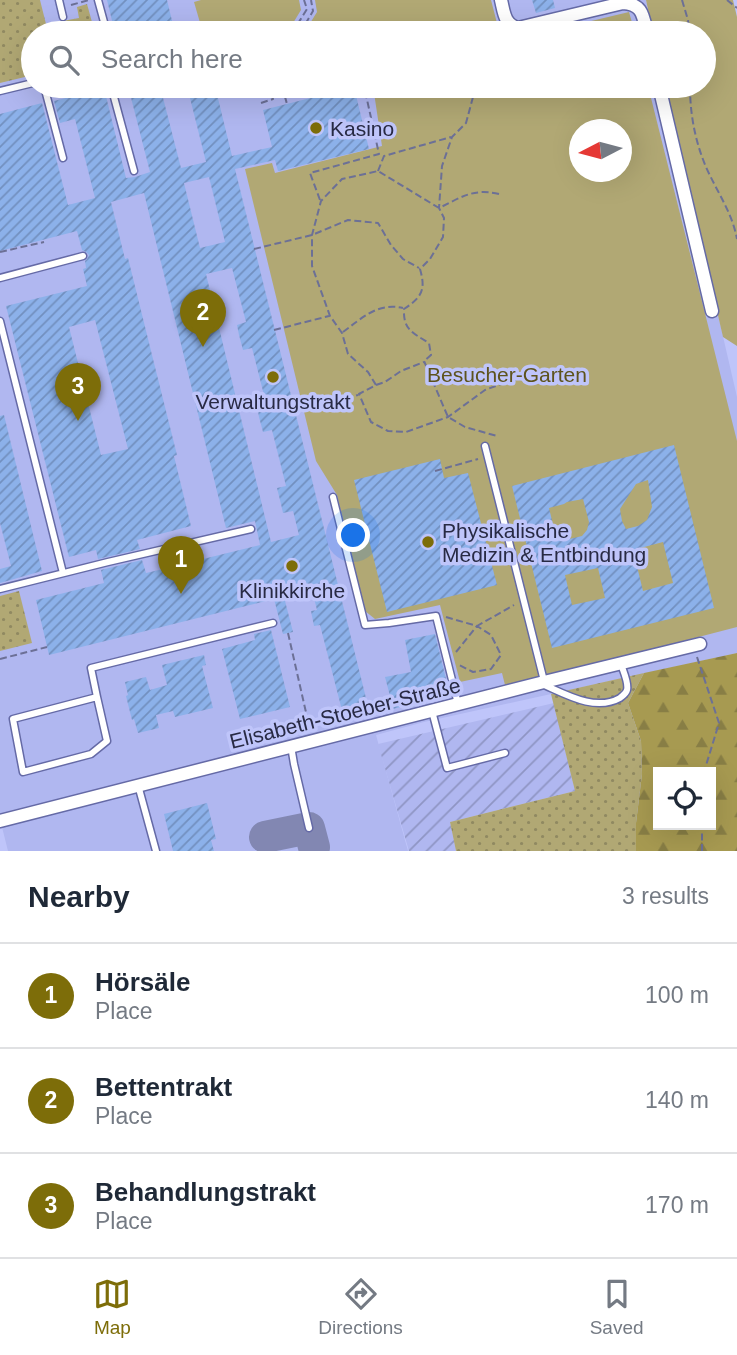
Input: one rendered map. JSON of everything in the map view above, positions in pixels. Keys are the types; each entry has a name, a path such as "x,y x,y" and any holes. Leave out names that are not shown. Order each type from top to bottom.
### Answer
{"street":[{"path":"501,0 507,21"},
{"path":"547,21 623,3 633,4 639,9 644,21"},
{"path":"662,98 712,311"},
{"name":"Elisabeth-Stoeber-Straße","path":"0,821 696,645"}],"lane":[{"path":"98,0 104,21"},
{"path":"60,4 63,16"},
{"path":"0,91 21,86"},
{"path":"47,98 63,158"},
{"path":"114,98 134,171"},
{"path":"0,278 83,256"},
{"path":"0,321 62,573"},
{"path":"485,446 524,599 542,683 593,703 608,703 623,696 627,690 621,664"},
{"path":"333,497 365,625 436,616 458,704"},
{"path":"0,589 251,529"},
{"path":"97,697 13,719 23,772 91,754 107,741 91,668 272,623"},
{"path":"432,711 447,768 505,753"},
{"path":"291,746 309,828"},
{"path":"138,785 156,851"}],"path":[{"path":"60,4 90,0"},
{"path":"300,21 307,9 304,0"},
{"path":"307,21 313,11 311,0"},
{"path":"682,0 688,21"},
{"path":"727,0 737,8"},
{"path":"261,103 273,98"},
{"path":"285,98 287,104"},
{"path":"367,98 379,154"},
{"path":"420,269 430,259 443,237 444,218 439,208 442,166 452,137 466,123 473,98"},
{"path":"690,98 697,144 730,214 737,239"},
{"path":"321,201 310,173 452,137"},
{"path":"378,172 384,156"},
{"path":"376,385 369,372 348,354 342,333 330,316 312,266 313,235 321,201 342,179 378,172 439,208"},
{"path":"439,208 466,194 484,191 499,194"},
{"path":"254,249 313,235 348,220 378,223 403,259 420,269 424,281 422,292 415,302 404,309 393,306 368,312 342,333"},
{"path":"0,253 44,242"},
{"path":"295,411 359,394 425,361 431,355 429,343 409,330 404,319 404,309"},
{"path":"274,330 330,316"},
{"path":"425,361 448,417 465,427 497,436"},
{"path":"359,394 371,422 388,431 406,432 448,417 485,390 509,381 532,377"},
{"path":"435,471 488,456"},
{"path":"453,656 477,626 524,599"},
{"path":"436,616 477,626 491,635 501,655 491,669 473,672 455,664"},
{"path":"288,633 312,741"},
{"path":"696,645 719,723 706,767"},
{"path":"0,659 47,647"},
{"path":"702,830 702,851"}],"shaded area":[{"path":"0,0 646,0 650,21 21,21 21,98 668,98 737,397 737,653 376,735 408,851 8,851 0,819"},
{"path":"554,703 575,791 450,822 456,851 409,851 378,744"}],"green space":[{"path":"0,0 40,0 45,21 21,21 21,78 0,83"},
{"path":"299,0 301,10 294,21 200,21 194,2"},
{"path":"315,0 491,0 496,21 311,21 317,12"},
{"path":"646,0 733,0 737,17 737,346 723,337 668,98 716,98 716,21 650,21"},
{"path":"87,4 92,21 62,21 79,18 77,7"},
{"path":"629,12 632,21 591,21"},
{"name":"Besucher-Garten","path":"375,98 651,98 737,441 737,627 505,685 502,673 460,682 440,605 375,619 365,611 337,495 316,461 245,169 272,163 275,173 382,146"},
{"path":"19,591 32,643 0,651 0,596"},
{"path":"737,653 737,851 636,851 636,823 642,774 641,741 628,703 644,673"},
{"path":"644,673 628,703 641,741 642,774 636,823 636,851 456,851 450,822 575,791 551,694"}],"building":[{"path":"107,0 167,0 172,21 112,21"},
{"path":"532,0 553,0 555,8 536,13"},
{"path":"66,98 106,98 126,178 150,172 131,98 163,98 181,168 206,162 190,98 218,98 232,156 272,147 263,110 310,98 357,98 369,149 278,171 275,160 235,169 367,702 390,696 385,677 411,672 405,640 435,634 450,695 364,716 363,713 344,718 320,625 314,626 311,611 317,610 312,590 284,597 293,632 283,634 274,599 49,655 36,600 104,583 101,570 109,568 142,560 146,573 172,567 168,554 200,547 203,559 260,545 255,521 226,528 144,193 111,202 125,259 128,258 177,455 174,456 191,526 137,540 140,549 98,559 96,550 69,557 6,306 87,286 83,269 86,268 85,261 89,255 82,250 77,231 0,251 0,114 42,103 68,205 95,198 75,119 60,123 54,101","holes":["209,177 225,242 200,248 184,183","232,268 246,322 237,325 239,335 243,350 252,348 266,403 257,406 259,417 263,432 272,430 286,486 277,488 283,513 293,511 299,535 271,542 206,274","95,320 128,449 101,455 69,327"]},
{"path":"4,415 42,571 0,583 0,569 11,566 0,523 0,416"},
{"path":"674,445 714,608 552,648 512,486","holes":["648,480 652,507 647,520 626,529 620,509 636,484","583,499 589,522 582,536 561,541 556,537 549,508","663,542 673,583 643,591 633,550","598,568 605,598 572,605 565,575"]},
{"name":"Physikalische Medizin & Entbindung","path":"440,459 444,478 468,473 497,585 387,612 354,480"},
{"path":"271,630 290,707 240,719 222,649 255,640 254,634"},
{"path":"204,655 206,665 202,666 213,708 175,717 173,711 156,715 159,728 138,733 134,719 132,720 125,682 146,677 150,690 167,685 162,665"},
{"path":"207,803 216,839 211,840 214,851 173,851 164,814"}],"taxiway":[{"path":"265,837 309,828 314,847"}],"place":[{"name":"Kasino","path":"316,128"},
{"name":"Bettentrakt","path":"203,347"},
{"name":"Verwaltungstrakt","path":"273,377"},
{"name":"Behandlungstrakt","path":"78,421"},
{"name":"Physikalische Medizin & Entbindung","path":"428,542"},
{"name":"Klinikkirche","path":"292,566"},
{"name":"Hörsäle","path":"181,594"}]}
